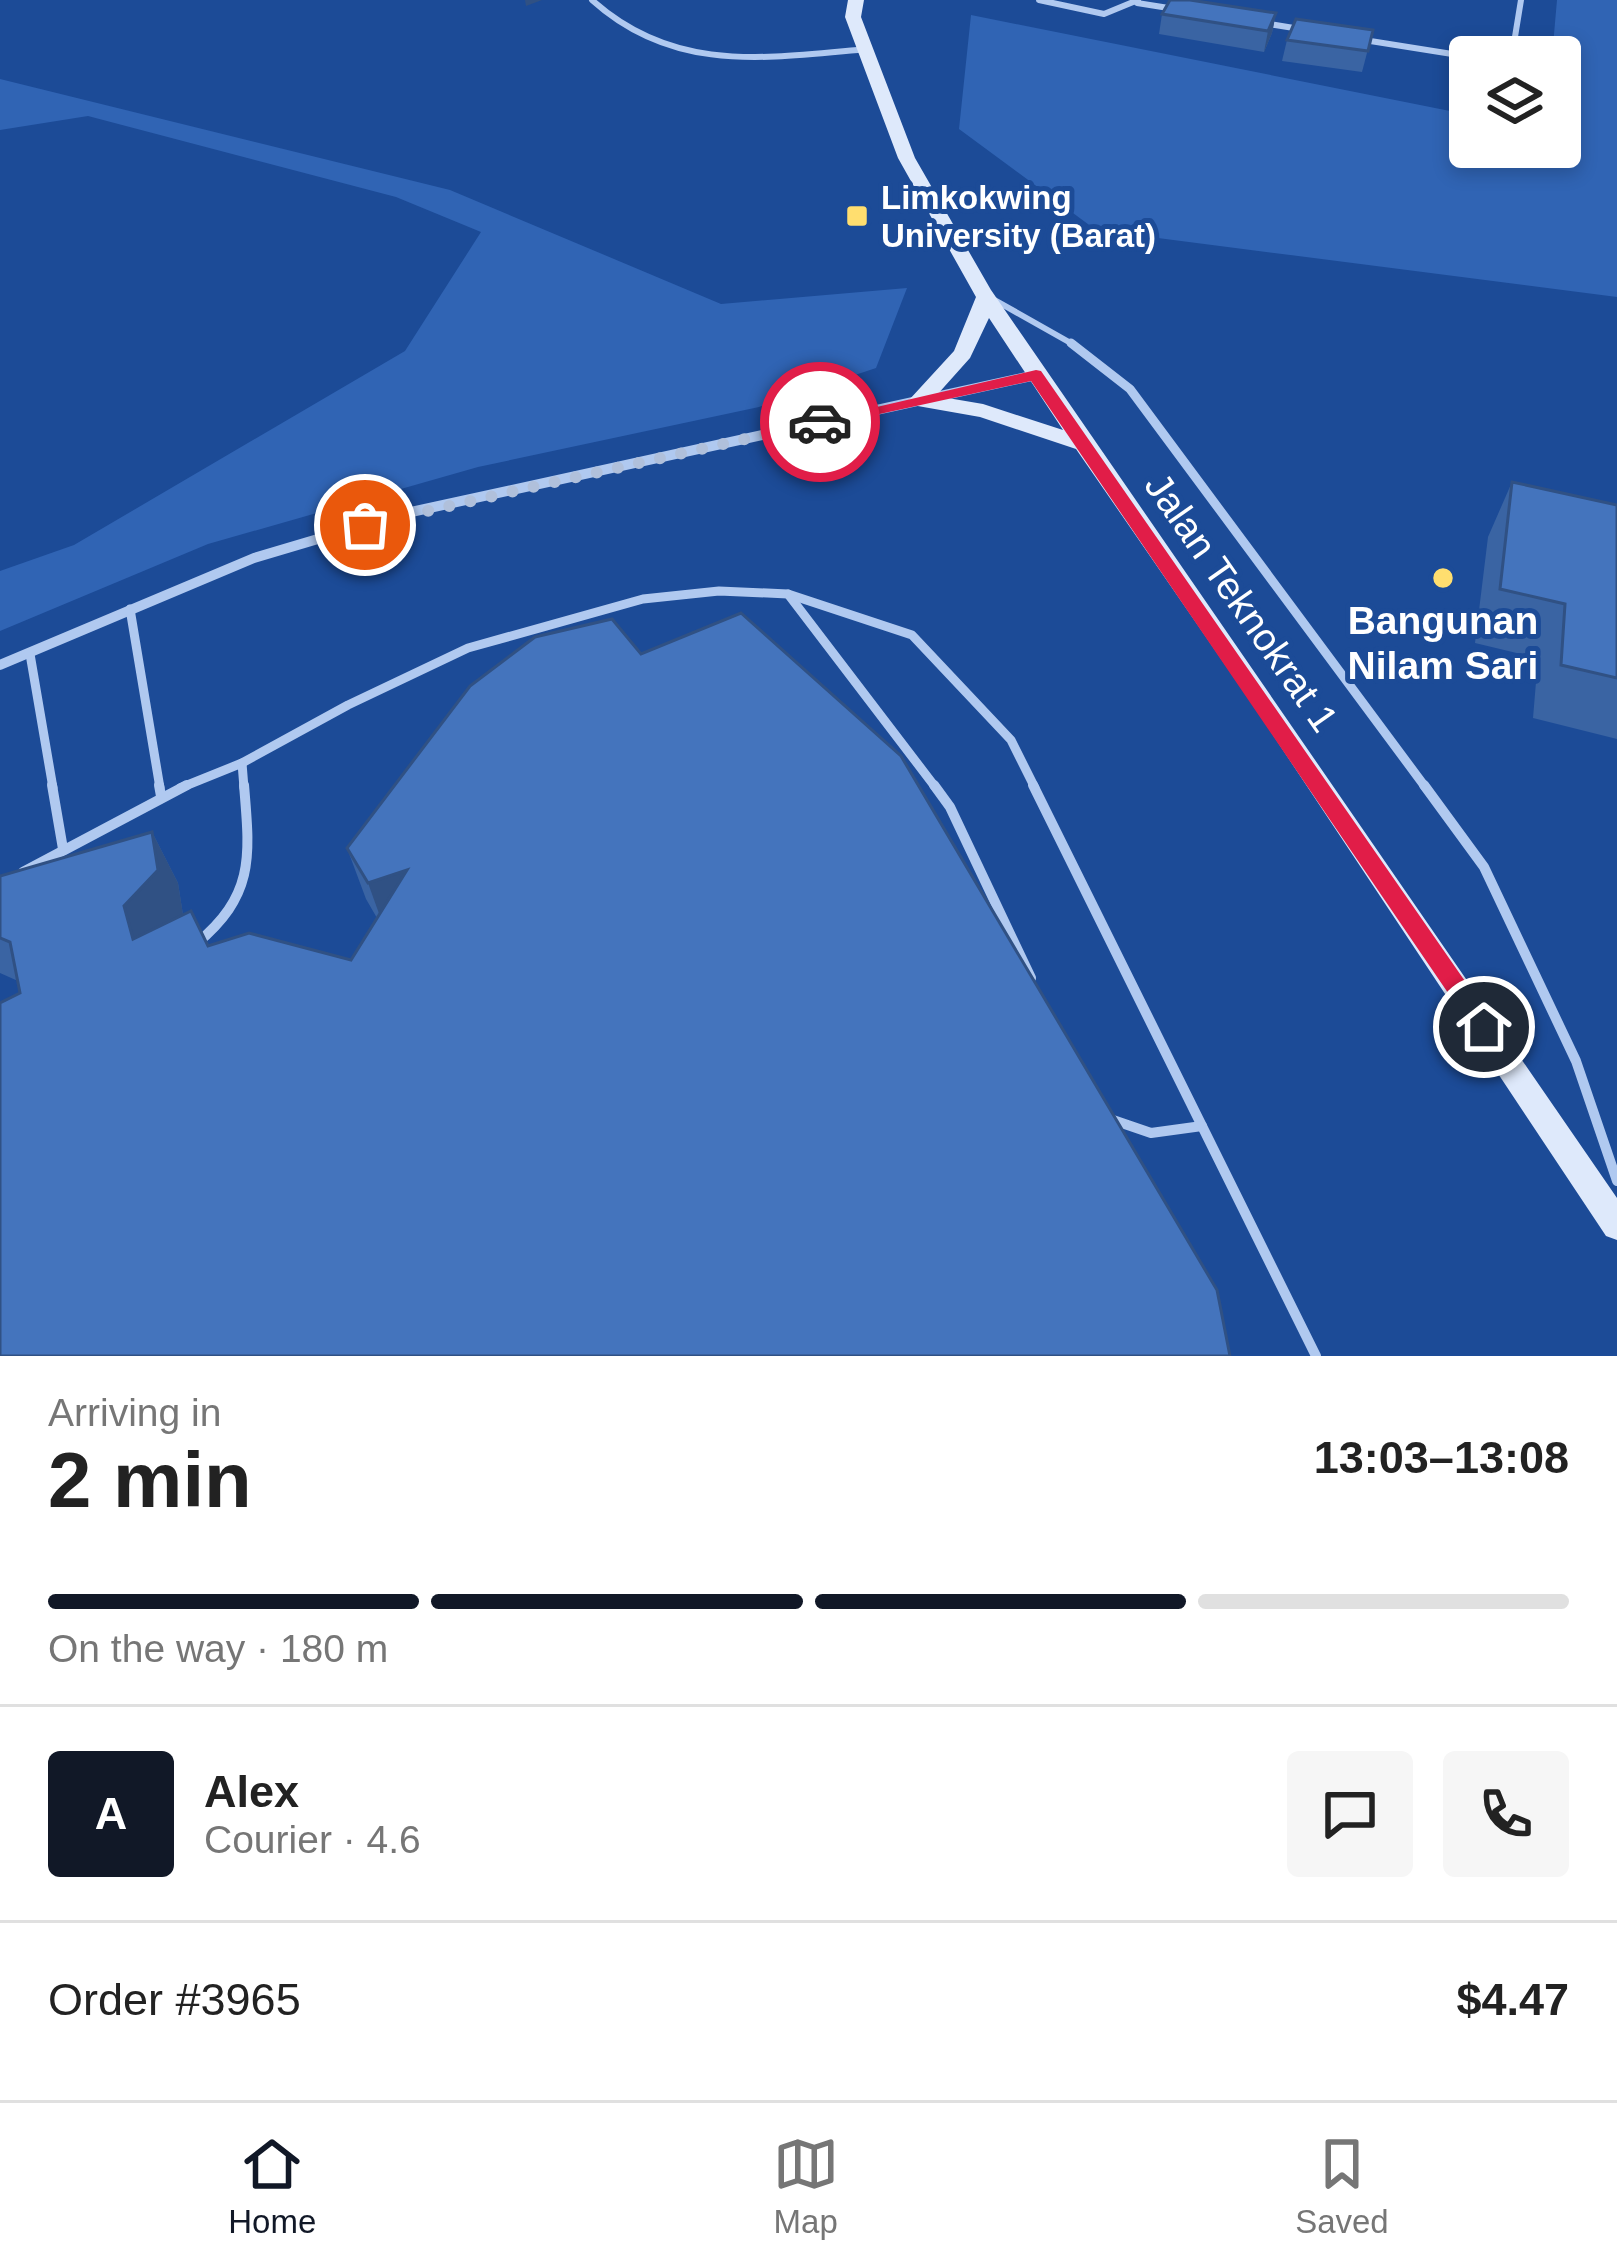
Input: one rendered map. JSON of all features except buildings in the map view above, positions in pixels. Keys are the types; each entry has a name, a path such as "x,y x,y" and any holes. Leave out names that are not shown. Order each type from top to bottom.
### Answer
{"main road":[{"path":"855,8 878,1"},
{"name":"Jalan Teknokrat 1","path":"855,8 916,177 1036,375 1617,1225"},
{"path":"920,400 963,359 980,326 986,295"},
{"path":"920,400 1029,424 1084,444"}],"street":[{"path":"0,665 254,558 402,514 1036,375"}],"lane":[{"path":"592,0 655,44 694,53 756,58 868,49"},
{"path":"1040,0 1108,15 1123,14 1138,2 1182,10"},
{"path":"1515,36 1521,0"},
{"path":"1249,21 1315,32"},
{"path":"1360,39 1449,53"},
{"path":"986,295 1080,348 1130,389 1484,867 1576,1061 1617,1181"},
{"path":"16,877 161,796 242,763 348,705 468,648 643,598 719,591 788,594 912,635 999,724 1316,1356"},
{"path":"788,594 950,808 1040,996"},
{"path":"130,609 161,796"},
{"path":"30,655 63,848"},
{"path":"187,951 233,912 248,883 242,763"},
{"path":"1104,1112 1118,1124 1151,1133 1202,1126"}],"shaded area":[{"path":"1557,0 1617,0 1617,297 1096,230 959,129 971,15 1449,111 1449,168 1581,168 1581,36 1554,36"},
{"path":"0,79 450,190 721,304 907,288 876,368 759,407 478,467 208,544 0,631 0,571 74,545 405,351 481,232 396,197 88,116 0,130"}],"way so far":[{"path":"365,525 820,422"}],"place":[{"name":"Limkokwing University (Barat)","path":"857,216"},
{"name":"Bangunan Nilam Sari","path":"1443,578"}],"route":[{"path":"820,422 1036,375 1484,1027"}]}
